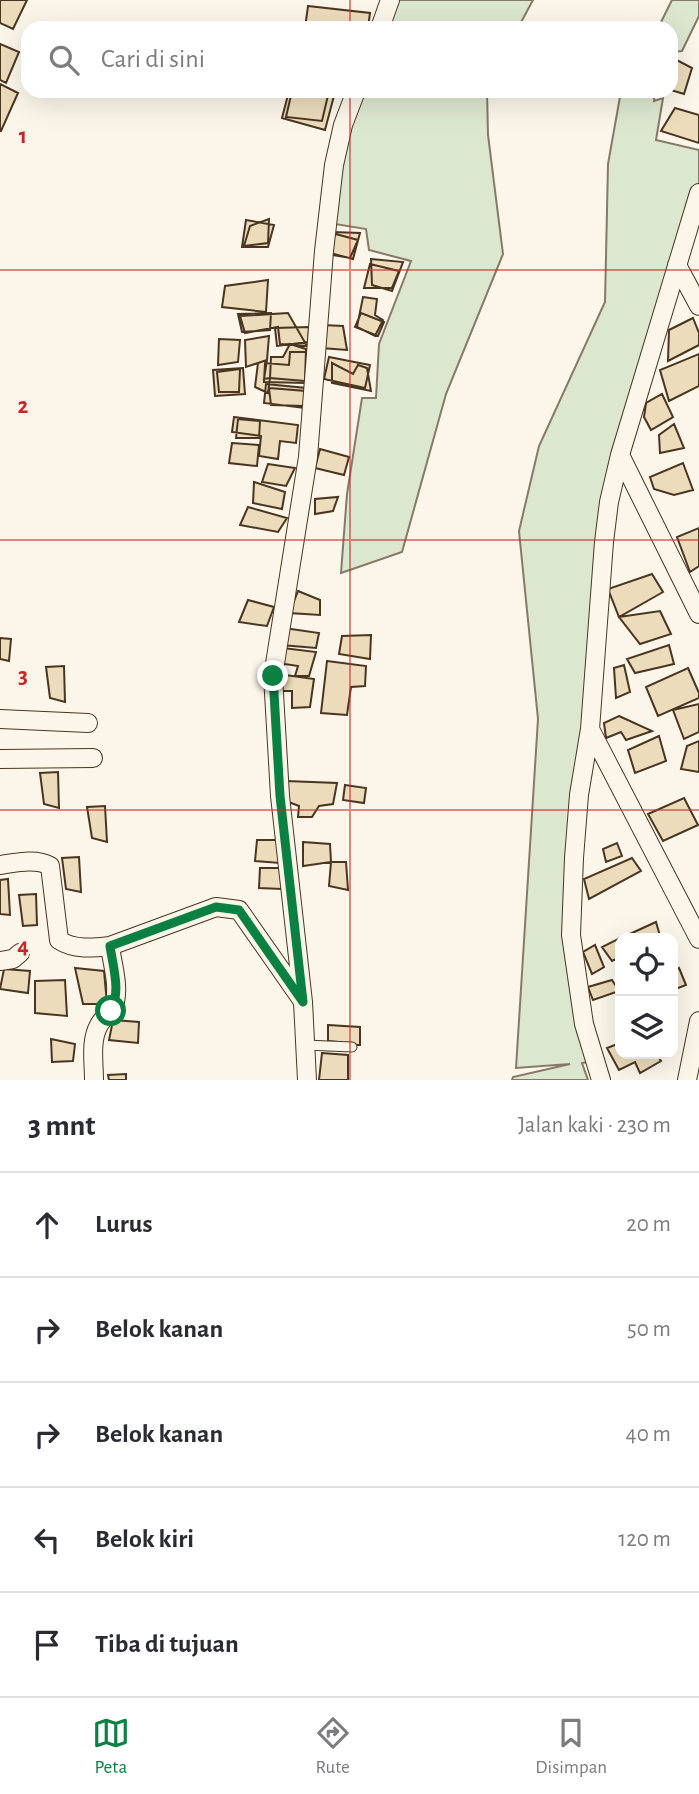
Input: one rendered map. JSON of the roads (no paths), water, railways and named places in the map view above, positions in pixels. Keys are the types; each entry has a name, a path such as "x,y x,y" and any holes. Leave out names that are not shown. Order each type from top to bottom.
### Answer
{"street":[{"path":"382,21 390,0"},
{"path":"307,1080 303,1002 280,796 273,676 308,457 324,251 334,165 343,125 353,98"},
{"path":"601,1080 584,1024 571,935 579,795 590,729 604,542 609,502 620,456 699,193"},
{"path":"677,265 699,306"},
{"path":"620,456 699,614"},
{"path":"0,719 88,723"},
{"path":"590,729 699,939"},
{"path":"0,760 93,758"},
{"path":"0,865 27,862 50,866 59,940 66,945 88,948 110,946 216,907 239,910 303,1002"},
{"path":"94,1080 93,1045 96,1033 100,1023 111,1011 116,997 110,946"},
{"path":"0,961 13,959 20,953"},
{"path":"687,1080 699,1021"}],"lane":[{"path":"305,1045 352,1047"}]}
